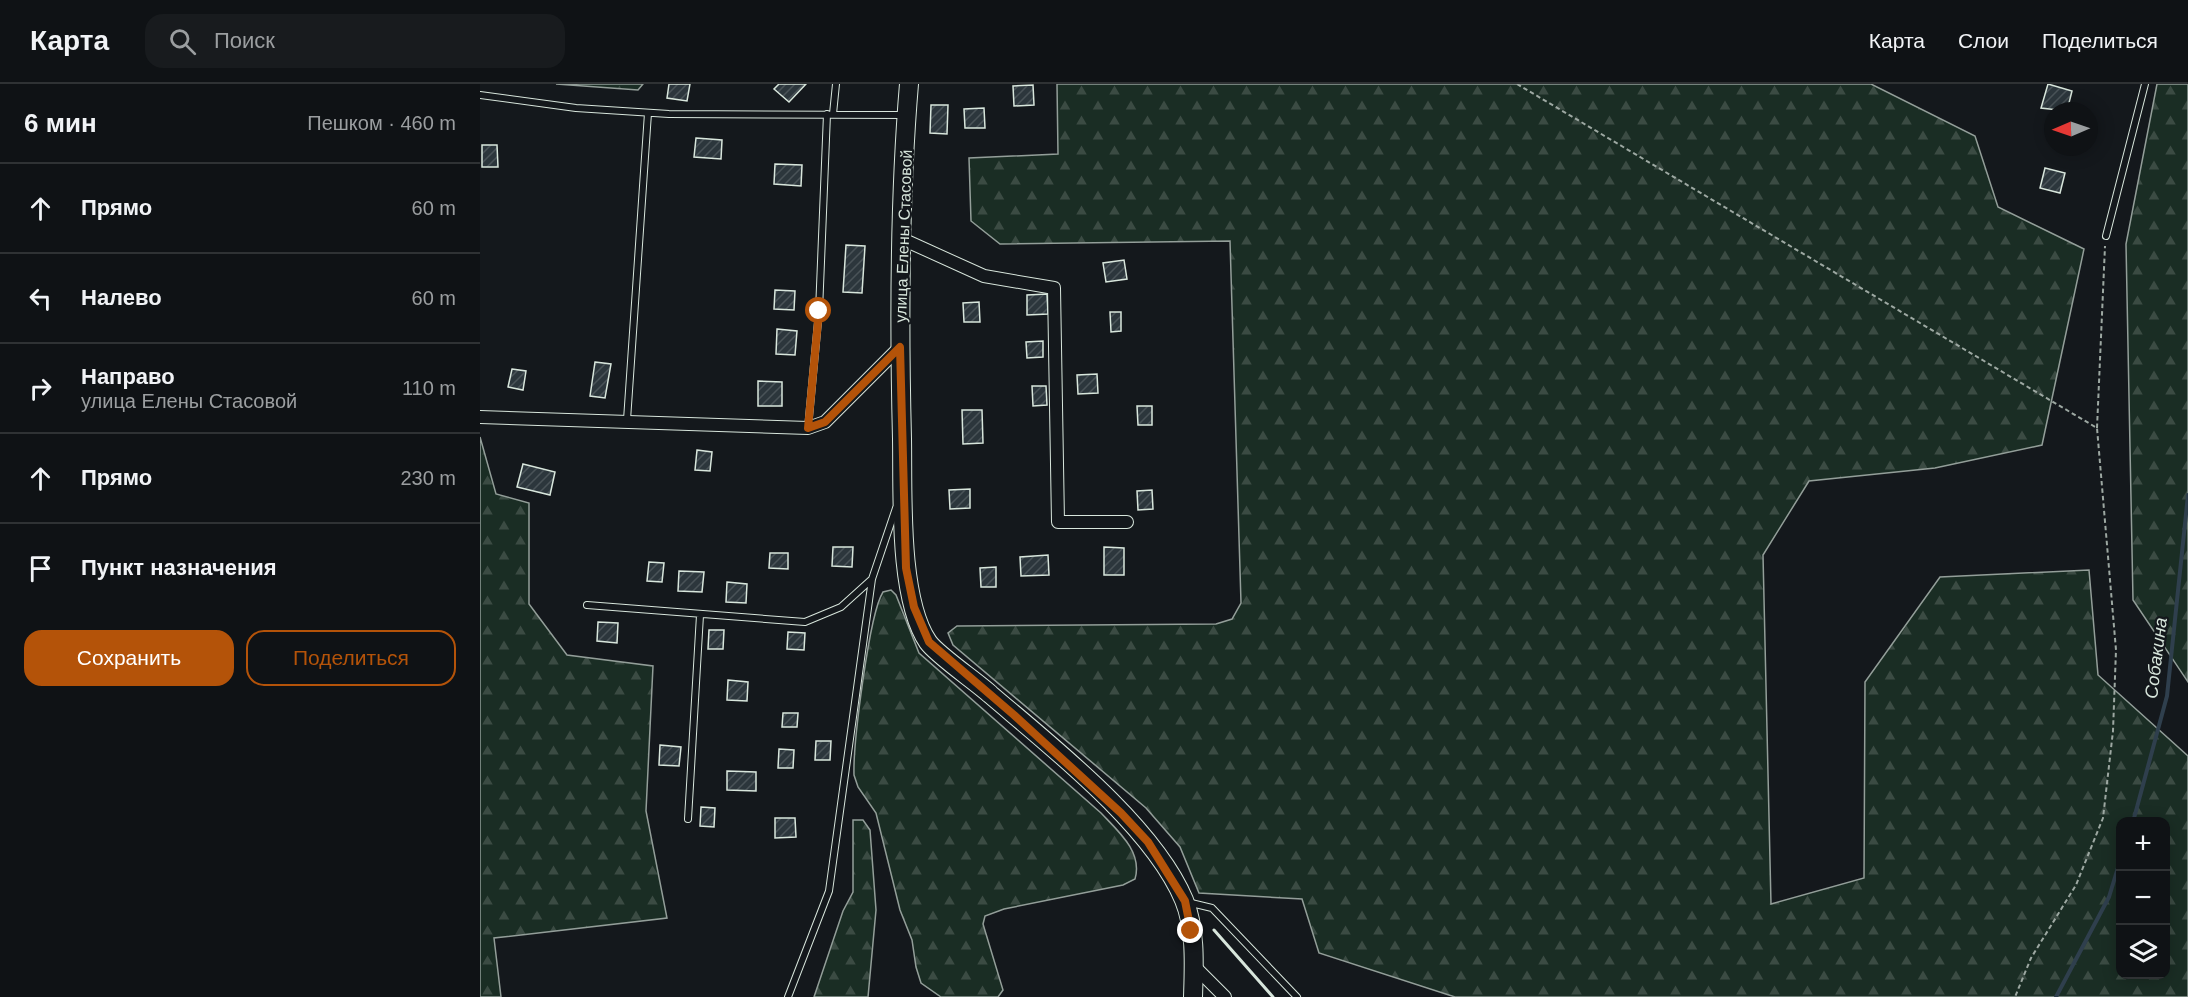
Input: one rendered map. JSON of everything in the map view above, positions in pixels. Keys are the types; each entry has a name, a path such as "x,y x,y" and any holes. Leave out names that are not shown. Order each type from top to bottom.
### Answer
{"main road":[{"name":"улица Елены Стасовой","path":"909,84 900,238 900,347 906,568 914,607 929,642 1014,715 1121,813 1148,842 1185,901"},
{"path":"1185,901 1191,931 1193,997"}],"street":[{"path":"900,238 984,276 1054,288 1058,522 1127,522"},
{"path":"480,417 627,420 808,428 825,422 900,347"},
{"path":"1193,965 1225,997"}],"lane":[{"path":"808,428 819,311 830,114 836,84"},
{"path":"2106,236 2145,84"},
{"path":"480,95 576,108 648,113 906,116"},
{"path":"627,420 648,113"},
{"path":"788,997 829,891 872,579 903,491"},
{"path":"587,605 805,622 842,607 872,579"},
{"path":"688,819 700,615"},
{"path":"1185,901 1212,908 1297,997"}],"path":[{"path":"1517,84 2097,429"},
{"path":"2015,997 2031,958 2076,885 2103,818 2113,731 2116,650 2097,429 2106,236"}],"green space":[{"path":"556,84 643,84 638,90"},
{"path":"1057,84 1871,84 1975,136 1998,207 2084,249 2042,445 1935,468 1809,481 1763,555 1771,904 1864,878 1865,682 1940,577 2089,570 2098,675 2188,756 2188,997 1455,997 1319,953 1302,899 1199,893 1180,847 1146,808 953,645 948,633 957,626 1216,624 1232,619 1241,603 1230,241 1000,244 971,221 969,158 1058,154"},
{"path":"2157,84 2188,84 2188,682 2133,600 2126,244"},
{"path":"480,437 496,494 529,503 529,604 567,655 653,666 646,811 667,918 494,938 501,997 480,997"},
{"path":"891,590 896,595 919,653 1101,813 1127,843 1135,860 1137,869 1135,879 1123,885 1004,909 985,916 983,924 1003,990 998,997 941,997 921,983 912,940 900,910 876,813 858,787 854,775 859,710 872,626 883,592"},
{"path":"853,820 863,820 870,830 876,910 868,997 814,997 843,911 853,892"}],"building":[{"path":"669,84 690,84 687,101 667,98"},
{"path":"779,84 806,84 789,102 774,89"},
{"path":"2048,84 2072,91 2069,102 2044,102 2044,108 2041,108"},
{"path":"1033,85 1034,105 1014,106 1013,86"},
{"path":"931,105 948,105 947,134 930,133"},
{"path":"984,108 985,128 965,128 964,109"},
{"path":"696,138 722,140 721,159 694,157"},
{"path":"482,145 497,145 498,167 482,167"},
{"path":"775,164 802,165 801,186 774,184"},
{"path":"2045,168 2065,173 2060,193 2040,188"},
{"path":"846,245 865,246 862,293 843,292"},
{"path":"1124,260 1127,279 1106,282 1103,263"},
{"path":"775,290 795,291 794,310 774,309"},
{"path":"1047,294 1048,314 1027,315 1027,295"},
{"path":"979,302 980,322 964,322 963,303"},
{"path":"1110,312 1121,312 1121,331 1111,332"},
{"path":"777,329 797,331 795,355 776,354"},
{"path":"1043,341 1043,357 1027,358 1026,342"},
{"path":"595,362 611,364 605,398 590,396"},
{"path":"512,369 526,371 523,390 508,387"},
{"path":"1097,374 1098,393 1078,394 1077,375"},
{"path":"758,381 782,382 782,406 758,406"},
{"path":"1032,386 1046,386 1047,405 1033,406"},
{"path":"1137,406 1152,406 1152,425 1138,425"},
{"path":"962,410 982,410 983,443 963,444"},
{"path":"697,450 712,452 710,471 695,470"},
{"path":"523,464 555,472 550,495 517,487"},
{"path":"970,489 970,508 950,509 949,490"},
{"path":"1152,490 1153,509 1138,510 1137,491"},
{"path":"833,547 853,547 852,567 832,566"},
{"path":"1104,547 1124,548 1124,575 1104,575"},
{"path":"770,553 788,553 788,569 769,568"},
{"path":"1048,555 1049,575 1021,576 1020,557"},
{"path":"649,562 664,563 662,582 647,581"},
{"path":"996,567 996,587 981,587 980,568"},
{"path":"679,571 704,572 702,592 678,591"},
{"path":"727,582 747,584 746,603 726,602"},
{"path":"598,622 618,623 617,643 597,641"},
{"path":"709,630 724,630 723,649 708,649"},
{"path":"788,632 805,633 804,650 787,649"},
{"path":"728,680 748,682 747,701 727,700"},
{"path":"783,713 798,713 797,727 782,727"},
{"path":"816,741 831,741 830,760 815,760"},
{"path":"660,745 681,747 679,766 659,765"},
{"path":"779,749 794,750 793,768 778,768"},
{"path":"727,771 756,772 756,791 727,790"},
{"path":"701,807 715,808 714,827 700,826"},
{"path":"775,818 795,818 796,837 775,838"}],"waterway":[{"name":"Собакина","path":"2134,817 2167,696 2188,495"},
{"name":"Собакина","path":"2056,997 2109,897 2117,871"}],"wall":[{"path":"1214,930 1273,997"}],"route":[{"path":"819,311 808,428 825,422 900,347 906,568 914,607 929,642 1014,715 1121,813 1148,842 1185,901 1191,931"}]}
